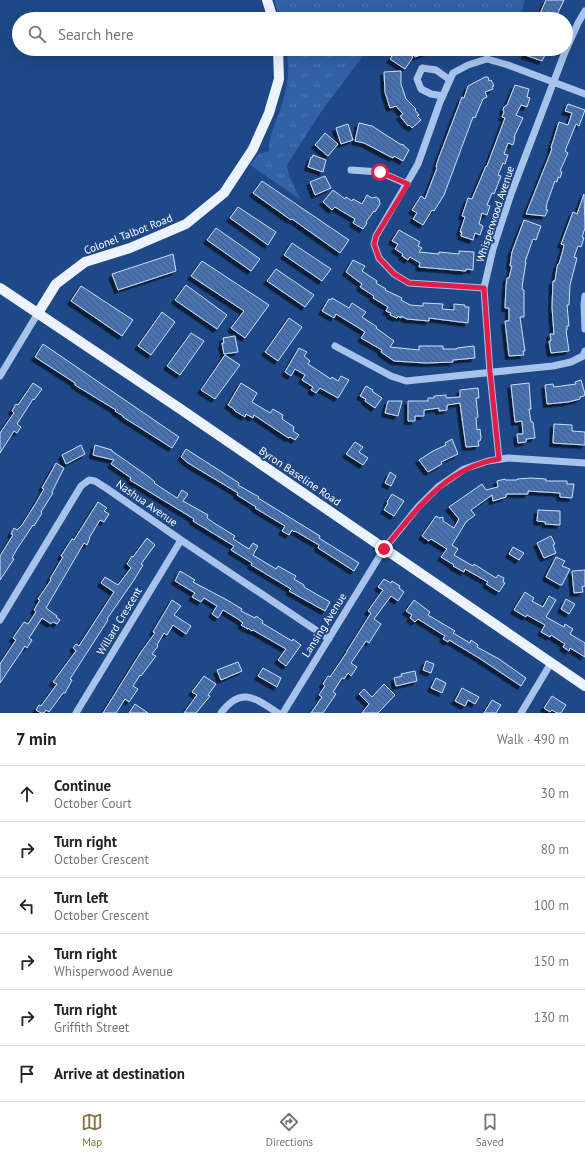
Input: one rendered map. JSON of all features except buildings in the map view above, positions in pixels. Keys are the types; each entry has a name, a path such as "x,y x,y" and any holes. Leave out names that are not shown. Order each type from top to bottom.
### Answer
{"main road":[{"path":"268,0 271,12"},
{"name":"Colonel Talbot Road","path":"38,313 56,284 85,262 130,248 186,224 224,193 253,149 269,113 279,79 278,56"},
{"name":"Byron Baseline Road","path":"0,288 585,686"}],"street":[{"name":"Whisperwood Avenue","path":"573,35 585,11"},
{"name":"Whisperwood Avenue","path":"499,459 490,372 484,288 493,249 511,194 564,56"},
{"path":"484,288 409,283 394,274 379,258 374,244 376,236 408,184 418,164 453,73 468,65 487,59 508,65 585,94"},
{"path":"443,96 431,94 421,89 417,79 422,68 436,70 450,80"},
{"path":"352,170 380,172 408,184"},
{"path":"585,296 585,329"},
{"path":"0,376 38,313"},
{"path":"335,346 391,376 406,381 554,366 571,362 583,356 585,351"},
{"name":"Lansing Avenue","path":"283,713 384,549 418,507 438,487 464,469 499,459 508,458 585,463"},
{"name":"Nashua Avenue","path":"0,620 81,486 89,480 95,481 106,488 180,540 329,639"},
{"name":"Willard Crescent","path":"76,713 180,540"},
{"path":"521,713 551,663"},
{"path":"221,713 228,704 236,698 247,697 258,700 278,713"}],"green space":[{"path":"274,0 525,0 521,12 277,12"},
{"path":"287,56 363,56 321,112 287,165 289,176 301,200 250,165 259,154 269,151 270,138 286,89 288,69"}],"route":[{"path":"380,172 408,184 376,236 374,244 379,258 394,274 409,283 484,288 487,310 490,372 499,459 464,469 438,487 418,507 384,549"}]}
